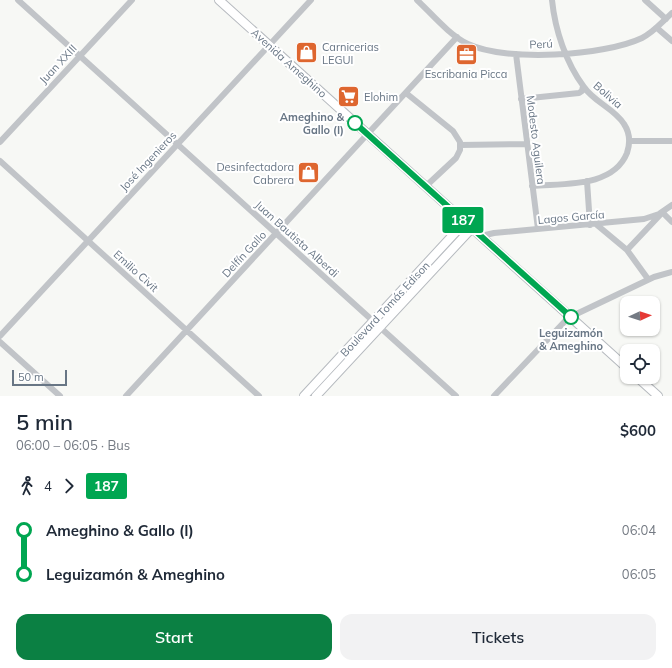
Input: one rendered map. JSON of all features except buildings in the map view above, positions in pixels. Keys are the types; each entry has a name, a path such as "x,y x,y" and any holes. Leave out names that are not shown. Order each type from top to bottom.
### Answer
{"main road":[{"name":"Avenida Ameghino","path":"219,0 620,362"},
{"name":"Boulevard Tomás Edison","path":"304,396 465,222"},
{"name":"Boulevard Tomás Edison","path":"316,396 472,228"},
{"path":"645,384 658,396"}],"street":[{"name":"Juan Bautista Alberdi","path":"18,0 456,396"},
{"name":"Juan XXIII","path":"0,142 132,0"},
{"name":"José Ingenieros","path":"0,336 311,0"},
{"name":"Perú","path":"417,0 458,37 477,47 516,54 591,52 620,46 640,39 657,28 672,13"},
{"name":"Bolivia","path":"552,0 557,28 566,53 583,86 622,121 627,131 629,141"},
{"path":"645,0 666,19"},
{"path":"657,28 672,42"},
{"name":"Delfín Gallo","path":"126,396 458,37"},
{"name":"Modesto Aguilera","path":"516,54 538,230"},
{"path":"521,99 579,93 582,91 583,86"},
{"path":"406,93 455,132 460,145 456,158 426,186"},
{"path":"532,186 587,181 601,178 615,170 625,157 629,141 672,141"},
{"path":"460,145 527,144"},
{"name":"Emilio Civit","path":"0,161 259,396"},
{"path":"587,181 590,225"},
{"name":"Lagos García","path":"627,250 662,212 672,205"},
{"path":"662,212 672,222"},
{"name":"Lagos García","path":"481,236 494,233 597,225 644,219 662,212"},
{"path":"597,225 627,250 648,279"},
{"path":"494,396 570,316 648,279 672,272"},
{"path":"0,342 60,396"}],"bus line":[{"name":"187","path":"355,123 571,317"}],"place":[{"name":"Carnicerias LEGUI","path":"307,53"},
{"name":"Escribania Picca","path":"466,54"},
{"name":"Elohim","path":"348,97"},
{"name":"Ameghino & Gallo (I)","path":"355,123"},
{"name":"Desinfectadora Cabrera","path":"309,173"},
{"name":"Leguizamón & Ameghino","path":"571,317"}]}
